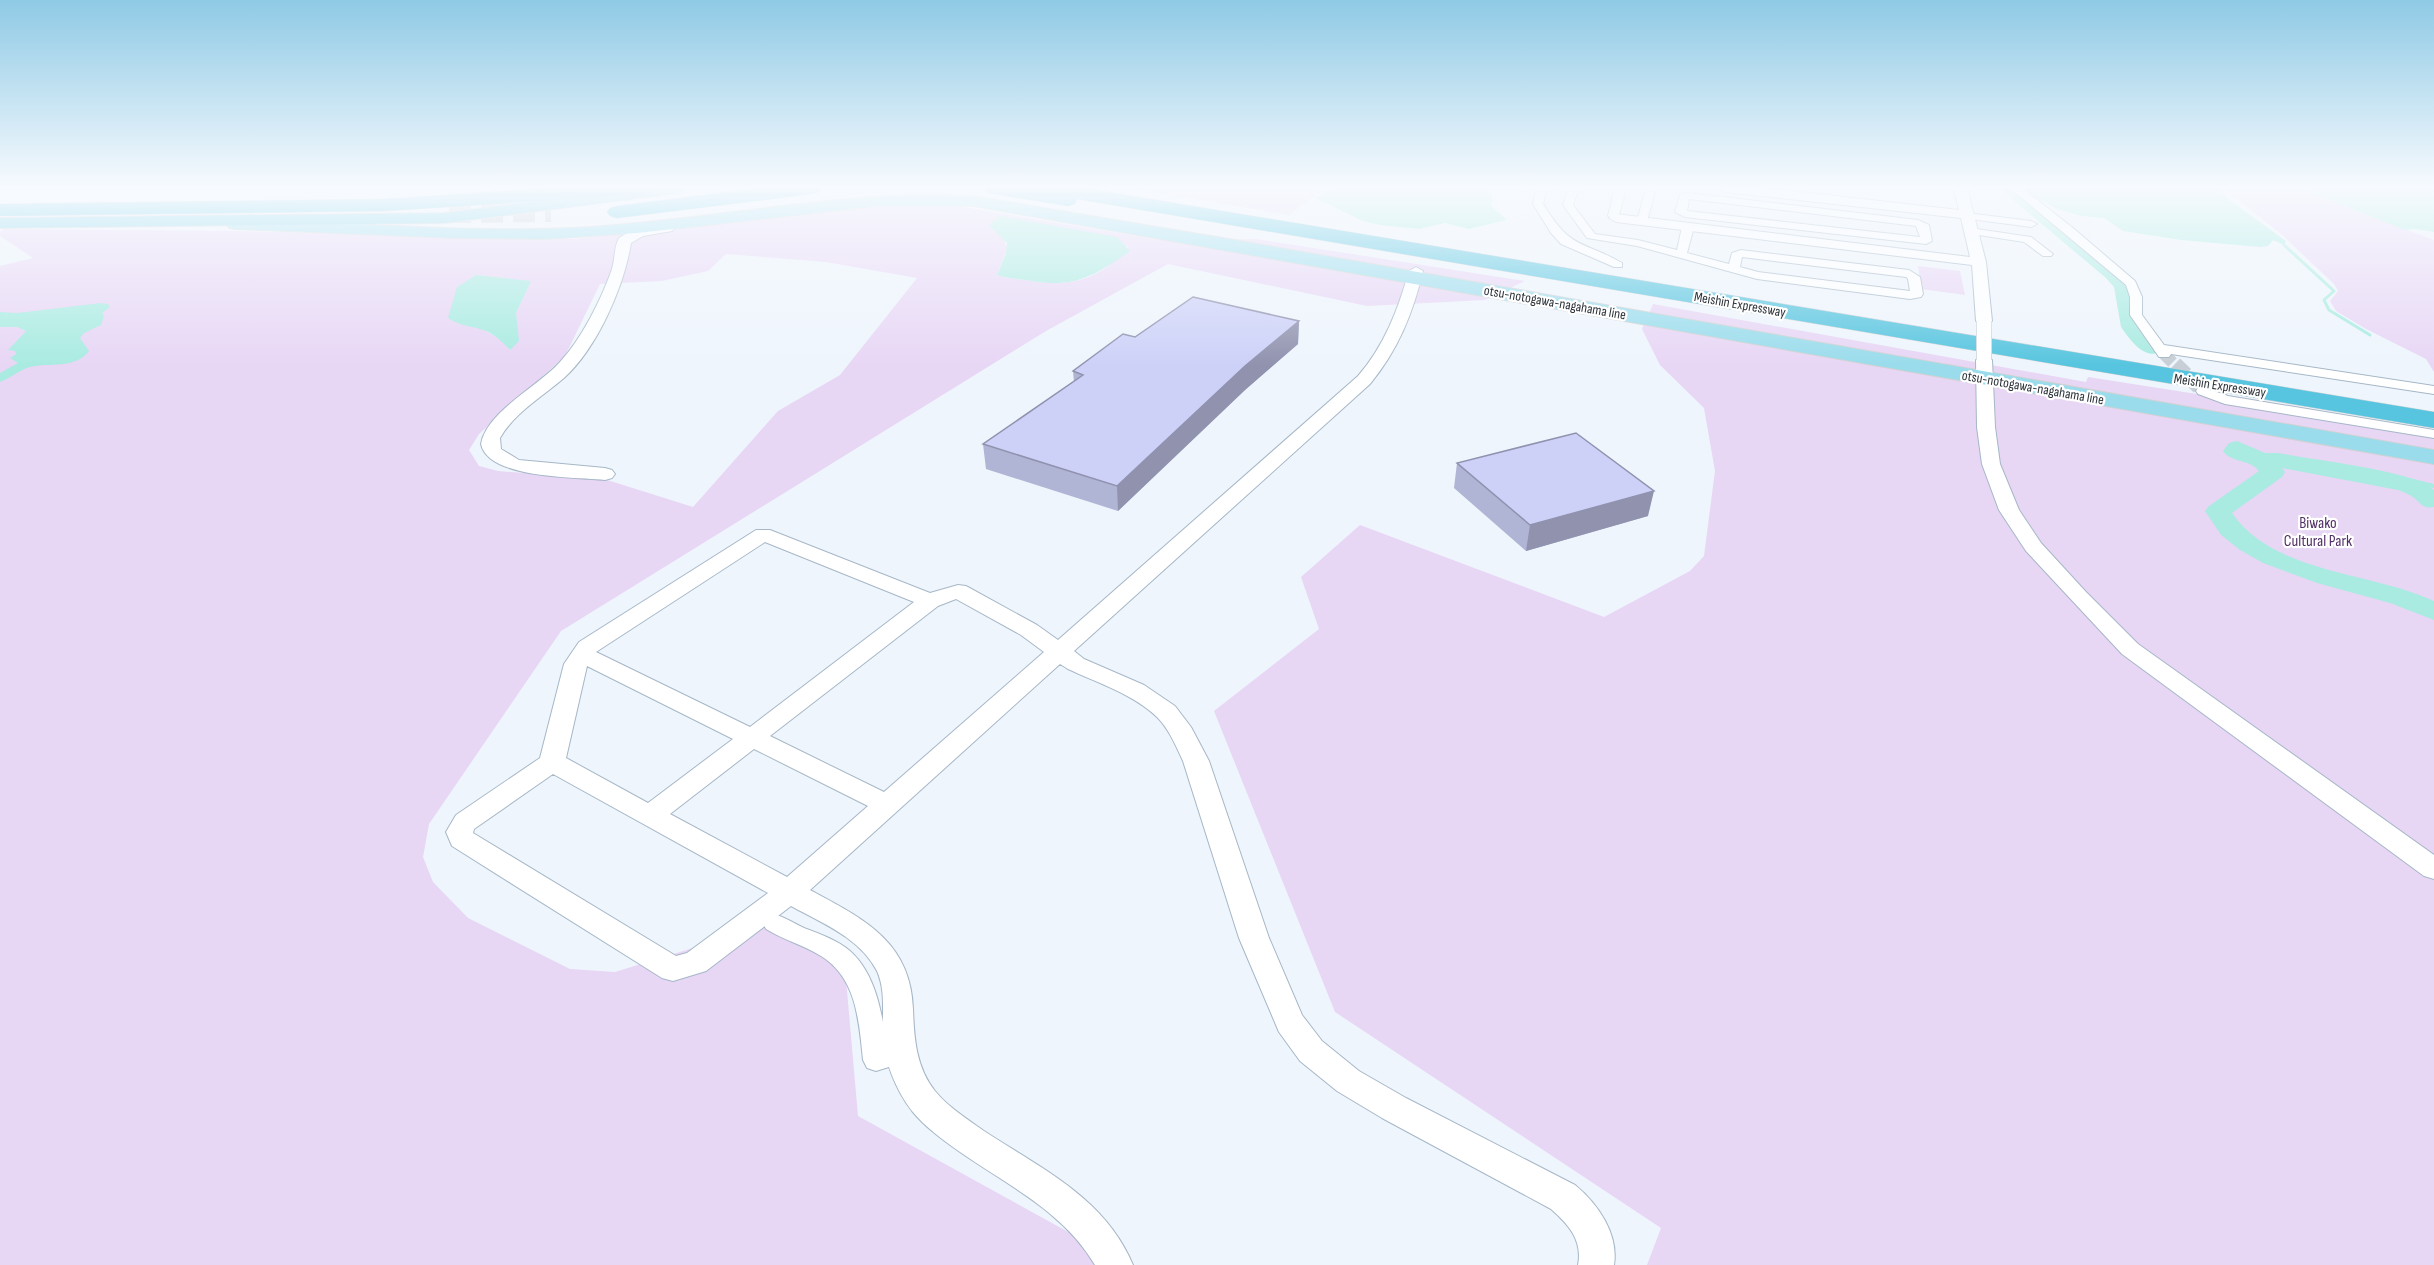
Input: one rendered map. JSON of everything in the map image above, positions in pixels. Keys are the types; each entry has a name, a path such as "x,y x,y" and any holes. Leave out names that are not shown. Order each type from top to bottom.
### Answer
{"highway":[{"path":"1396,247 1444,254"},
{"name":"Meishin Expressway","path":"1401,247 2434,420"},
{"name":"Meishin Expressway","path":"1451,247 2434,407"}],"main road":[{"name":"otsu-notogawa-nagahama line","path":"1237,247 1412,279 1984,370 2434,457"},
{"name":"otsu-notogawa-nagahama line","path":"1243,247 1412,279 1984,370 2434,451"}],"street":[{"path":"605,474 516,465 503,460 494,453 490,445 491,436 508,418 565,368 578,352 619,271 623,247"},
{"path":"1574,247 1608,258 1618,265"},
{"path":"1653,247 1756,276 1917,294 1914,277 1909,274 1741,253 1736,255 1734,269"},
{"path":"1682,255 1684,247"},
{"path":"1799,247 1800,261"},
{"path":"1892,247 1979,262"},
{"path":"1975,247 1985,307 1986,428 1991,464 2009,510 2033,547 2084,604 2130,649 2434,869"},
{"path":"2038,247 2047,254"},
{"path":"2088,247 2131,284 2136,297 2136,315 2161,351 2434,390"},
{"path":"930,601 763,534 587,647 576,664 552,762 465,822 459,834 462,839 674,969 696,963 882,802 1055,647 1364,380 1383,358 1412,279"},
{"path":"2202,391 2225,400 2434,434"},
{"path":"652,814 930,601 958,591 1029,630 1076,664 1136,690 1166,712 1182,733 1196,762 1254,938 1290,1023 1311,1051 1348,1081 1394,1108 1563,1197 1577,1208 1598,1247 1596,1265"},
{"path":"582,654 882,802"},
{"path":"552,762 652,814 782,889 854,927 881,954 895,980 899,1043 907,1069 922,1099 946,1122 978,1146 1055,1193 1069,1205 1106,1248 1115,1265"},
{"path":"781,932 831,950 845,960 867,1002 876,1060 902,1052"}],"green space":[{"path":"17,247 1007,247 997,275 1056,283 1082,279 1094,274 1106,268 1128,247 1307,247 1525,281 1485,300 1367,306 1168,264 1046,331 561,631 429,824 423,857 433,882 468,918 570,969 615,972 774,923 845,968 858,1116 1110,1255 1111,1265 0,1265 0,266 33,258","holes":["726,254 826,262 917,278 840,375 778,411 693,507 604,479 498,471 479,466 469,450 479,434 565,356 600,284 662,281 708,271","508,280 530,282 516,313 510,350 500,339 486,331"]},
{"path":"2295,247 2434,247 2434,372 2426,359 2336,311 2330,301 2338,291 2334,284"},
{"path":"1918,266 1960,271 1965,295 1921,289"},
{"name":"Biwako Cultural Park","path":"1653,304 2086,382 2088,377 2434,431 2434,1265 1647,1265 1661,1228 1335,1012 1214,711 1319,629 1301,577 1360,525 1604,617 1690,571 1704,556 1715,471 1704,408 1660,365 1642,329"}],"shaded area":[{"path":"1007,247 1126,247 1130,251 1093,274 1069,282 1057,283 997,275"},
{"path":"476,275 531,281 516,313 519,341 510,350 490,333 448,318 457,287"},
{"path":"108,304 110,307 102,313 104,316 101,325 84,333 80,338 89,351 83,357 69,363 30,367 0,382 0,373 18,363 10,358 16,354 15,351 8,350 26,331 17,327 0,327 0,312 17,313"}],"building":[{"path":"1193,297 1299,321 1245,366 1117,486 983,444 1083,375 1073,371 1123,334 1135,337"},
{"path":"1576,433 1654,491 1530,525 1457,463"}],"waterway":[{"path":"2080,247 2113,274 2123,286 2131,327 2152,349"},
{"path":"2286,247 2334,291 2324,300 2329,310 2370,335"},
{"path":"2237,448 2235,451 2263,460"},
{"path":"2263,460 2278,460 2405,484 2421,491 2430,501"},
{"path":"2263,460 2273,472 2218,511 2230,529 2249,545 2298,569 2400,597 2434,612"},
{"path":"2381,479 2409,480 2434,486"}],"tunnel":[{"path":"2164,354 2176,366"},
{"path":"2175,364 2199,387"}]}
